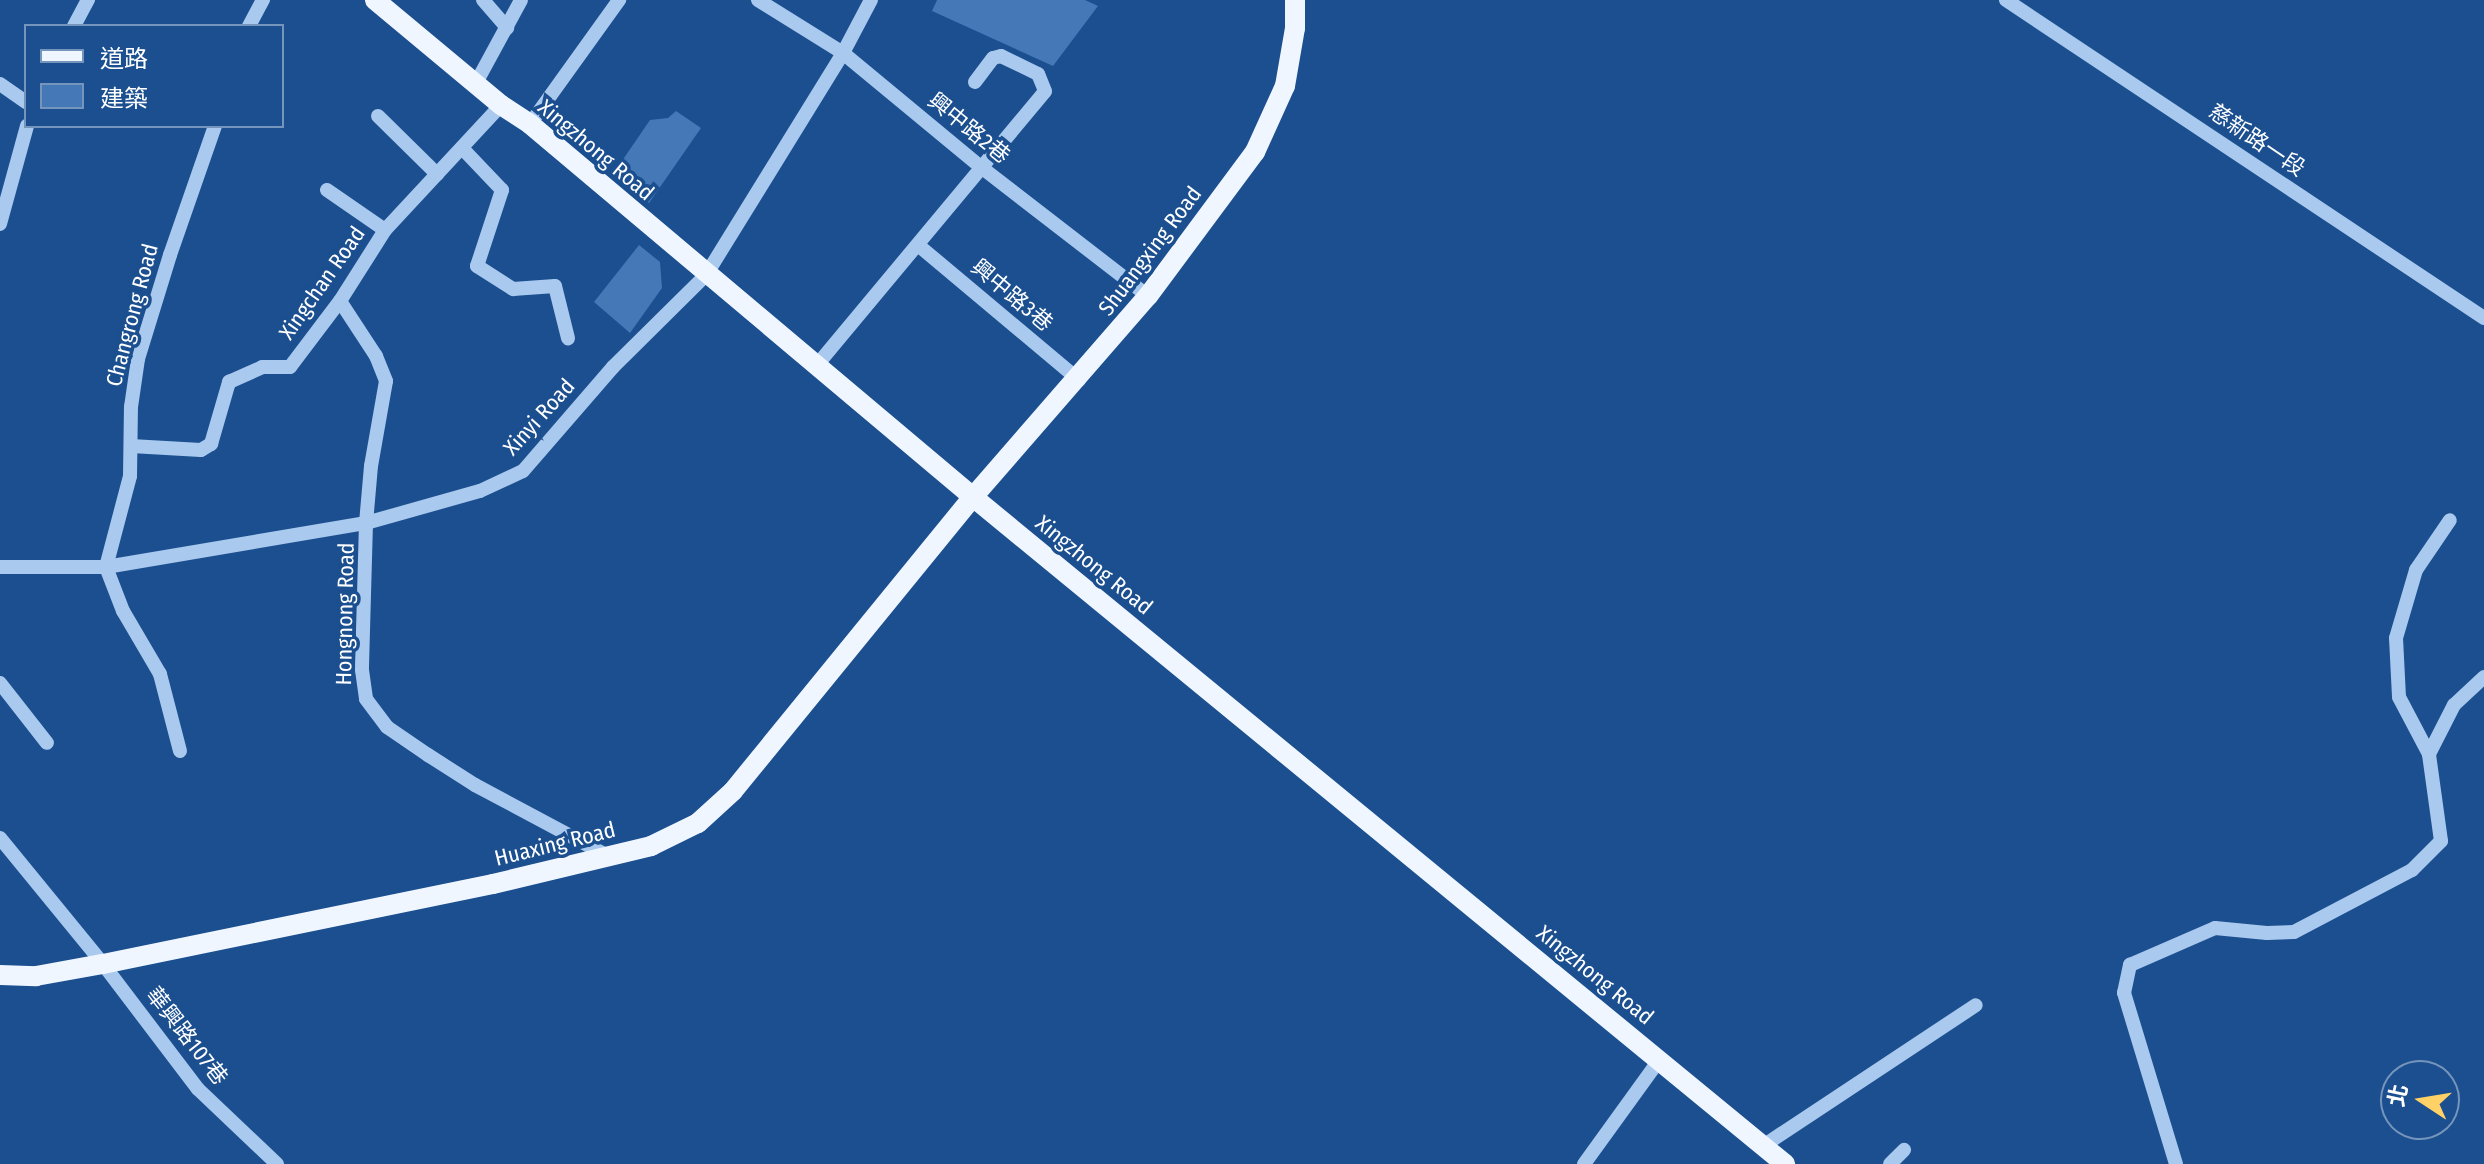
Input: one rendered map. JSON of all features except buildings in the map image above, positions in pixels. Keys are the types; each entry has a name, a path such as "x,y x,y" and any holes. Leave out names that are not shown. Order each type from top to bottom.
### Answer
{"main road":[{"name":"Xingzhong Road","path":"375,0 501,105 530,124 973,497 1785,1164"},
{"name":"Shuangxing Road","path":"973,497 1079,380 1148,296 1255,152 1285,86 1295,28 1295,0"},
{"name":"Huaxing Road","path":"0,975 36,976 103,964 493,884 651,846 698,823 733,791 973,497"}],"street":[{"path":"75,24 88,0"},
{"path":"250,24 263,0"},
{"path":"483,0 507,28"},
{"path":"476,83 521,0"},
{"path":"530,124 619,0"},
{"name":"興中路2巷","path":"758,0 843,53 981,167 1148,296"},
{"name":"Xinyi Road","path":"0,567 106,567 366,523 480,491 523,471 613,367 706,275 843,53 871,0"},
{"name":"慈新路一段","path":"2006,0 2484,318"},
{"path":"817,365 1045,91 1038,74 1001,56 993,58 975,82"},
{"path":"0,84 24,101"},
{"name":"Xingchan Road","path":"131,446 201,450 211,444 229,382 262,367 290,367 340,301 385,230 501,105"},
{"path":"378,116 437,174"},
{"path":"0,224 26,128"},
{"name":"Changrong Road","path":"106,567 130,476 131,407 138,359 214,128"},
{"path":"462,148 502,190 477,266 513,289 555,286 568,338"},
{"path":"327,190 385,230"},
{"name":"興中路3巷","path":"918,245 1079,380"},
{"name":"Hongnong Road","path":"340,301 376,356 386,381 371,466 366,523 362,670 366,699 387,727 428,755 475,785 608,856"},
{"path":"2176,1164 2124,993 2130,965 2215,928 2294,932 2412,870 2441,841 2429,754 2399,697 2396,638 2416,570 2450,520"},
{"path":"106,567 123,611 160,674 180,751"},
{"path":"2429,754 2454,705 2484,677"},
{"path":"0,683 47,743"},
{"name":"華興路107巷","path":"0,838 103,964 198,1089 277,1164"},
{"path":"1763,1146 1976,1005"},
{"path":"1584,1164 1660,1059"},
{"path":"1890,1164 1904,1150"}]}
